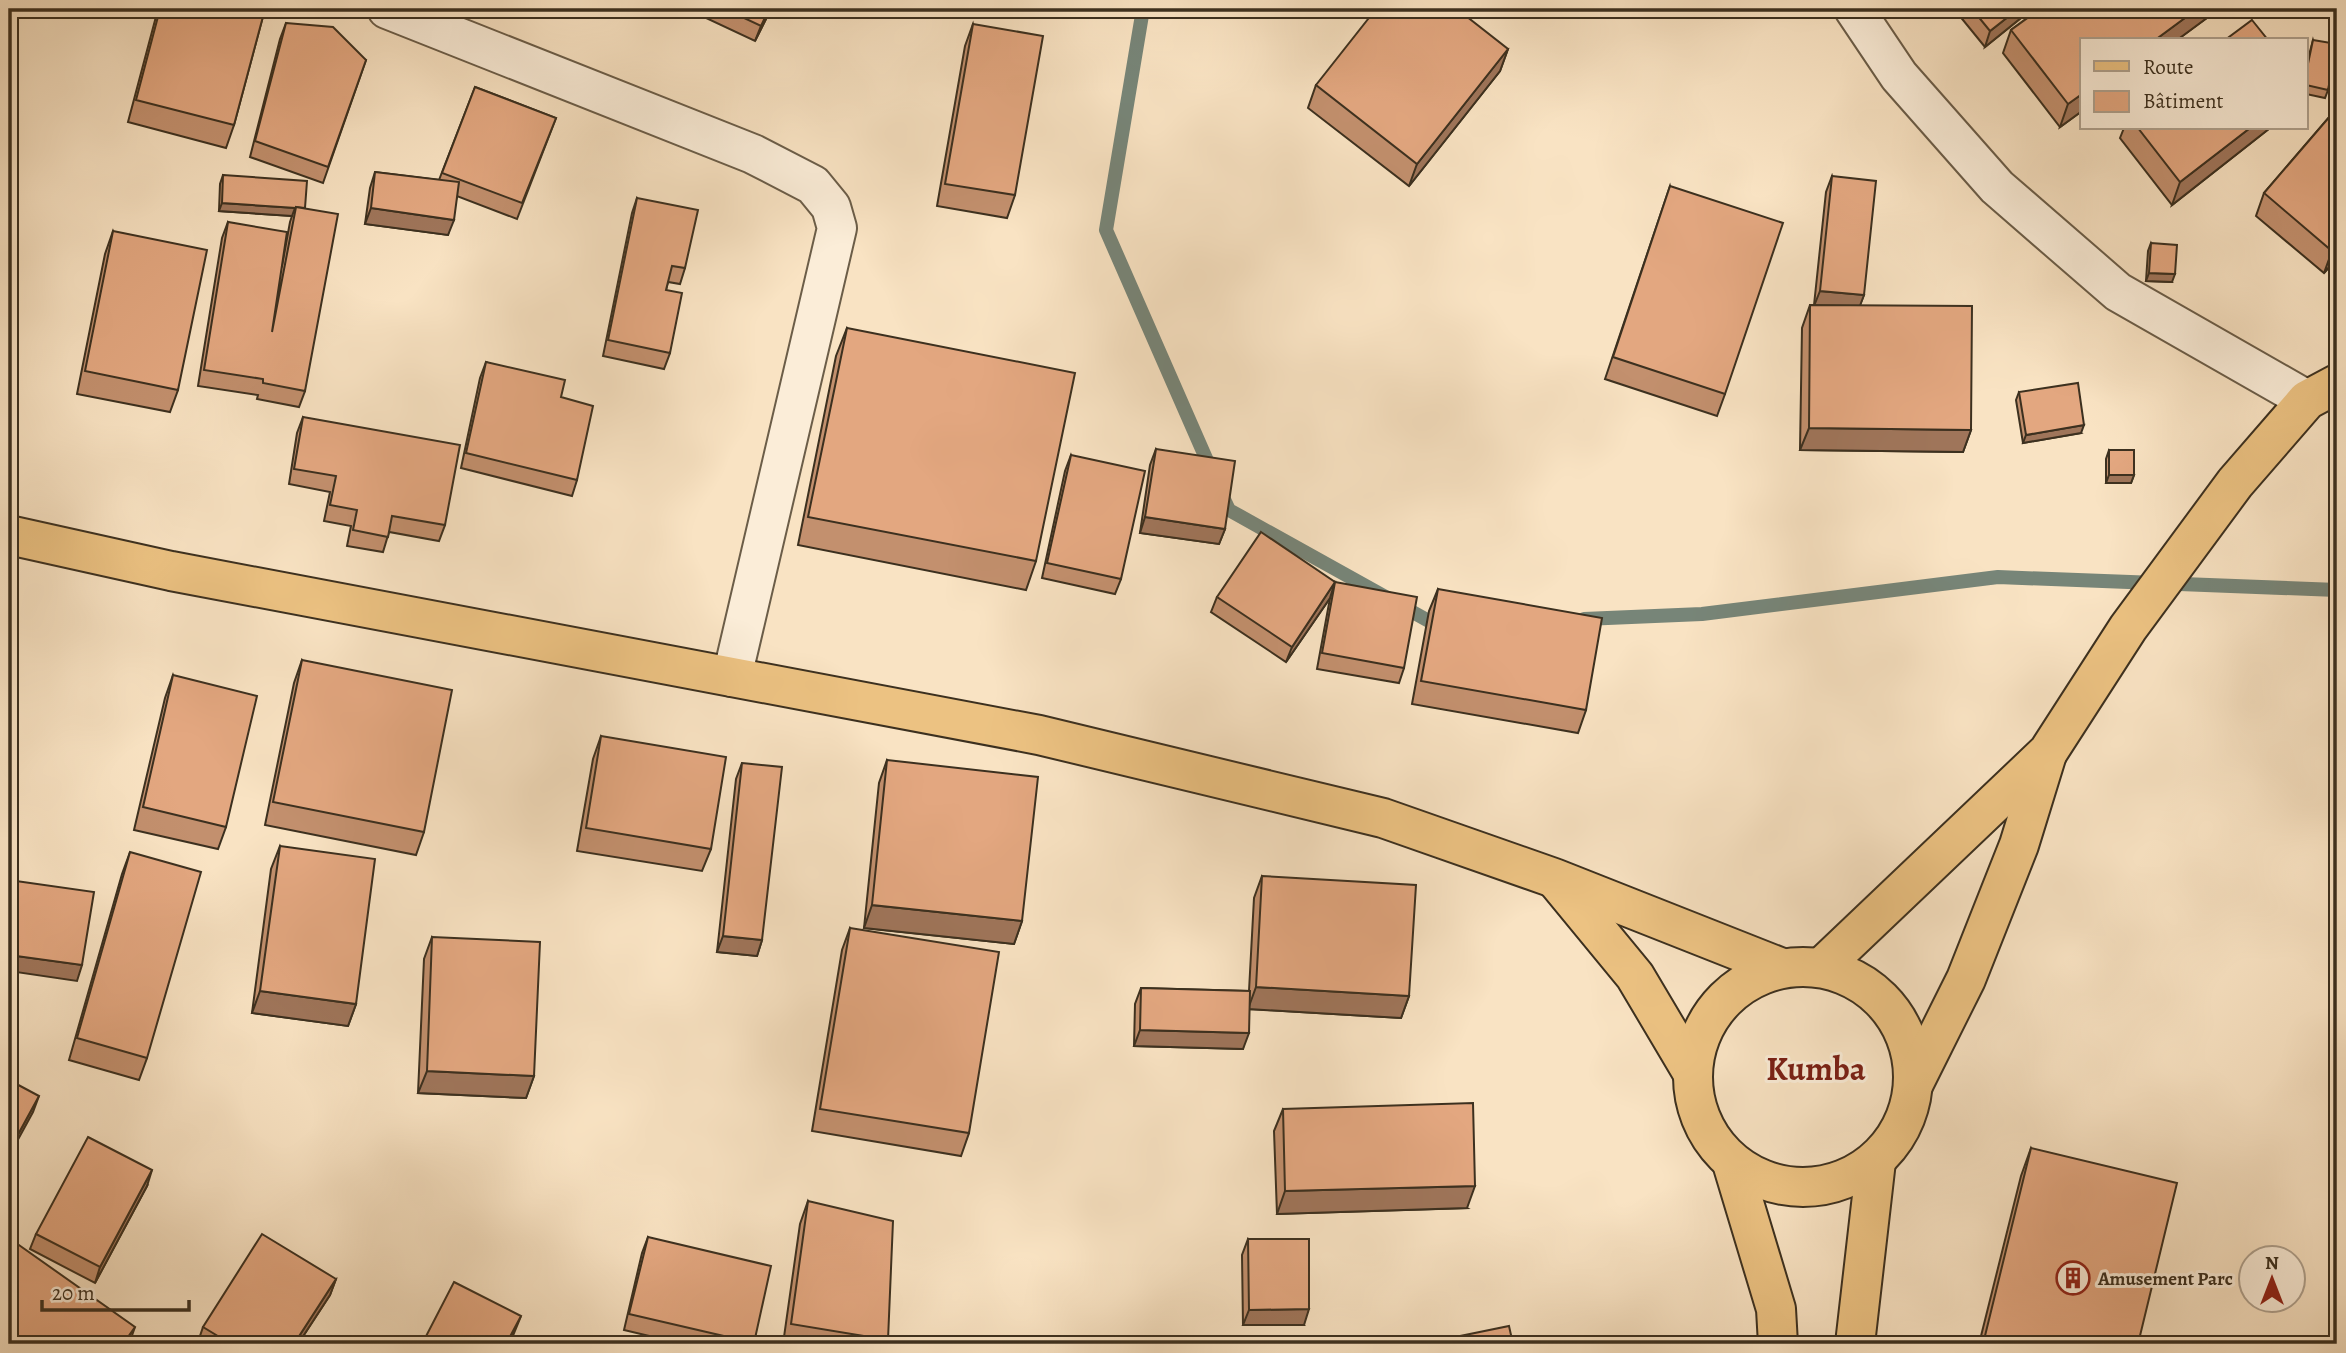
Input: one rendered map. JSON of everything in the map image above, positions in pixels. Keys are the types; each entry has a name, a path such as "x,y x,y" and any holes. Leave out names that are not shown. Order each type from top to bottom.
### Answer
{"main road":[{"path":"1821,968 2048,752 2128,628 2235,483 2322,392"},
{"path":"9,535 171,571 1039,735 1383,818 1555,878 1783,968"},
{"path":"1914,1083 1909,1043 1890,1008 1860,982 1821,968 1783,968 1748,981 1719,1004 1700,1036 1692,1072 1695,1106 1709,1137 1732,1163 1765,1182 1804,1188 1843,1181 1876,1160 1895,1139 1909,1112 1914,1083 1966,979 2020,845 2048,752"},
{"path":"1555,878 1635,976 1692,1072"},
{"path":"1855,1344 1876,1160"},
{"path":"1732,1163 1776,1309 1778,1344"}],"street":[{"path":"387,9 753,154 813,185 831,207 837,228 732,677"},
{"path":"1854,9 1899,76 1997,187 2108,283 2322,392"}],"building":[{"path":"160,9 265,9 234,125 136,100"},
{"path":"725,9 769,9 761,26"},
{"path":"1376,9 1457,9 1508,49 1417,164 1316,85"},
{"path":"1972,9 2018,9 1990,31"},
{"path":"2040,9 2197,9 2158,38 2080,38 2080,95 2068,104 2011,30"},
{"path":"2252,20 2266,38 2228,38"},
{"path":"286,23 333,27 366,60 328,167 255,141"},
{"path":"973,24 1043,36 1015,195 945,184"},
{"path":"2313,40 2337,44 2328,90 2308,85 2308,64"},
{"path":"475,87 556,118 522,203 442,173"},
{"path":"2337,108 2337,245 2332,251 2264,193"},
{"path":"2140,130 2247,130 2180,182"},
{"path":"375,172 459,182 454,220 371,208"},
{"path":"223,175 307,181 305,208 222,203"},
{"path":"1832,176 1876,181 1864,295 1820,291"},
{"path":"1670,186 1783,223 1725,394 1613,357"},
{"path":"637,198 698,210 685,268 672,266 666,290 682,293 670,353 608,340"},
{"path":"296,207 338,214 305,391 263,383 263,379 204,370 228,222 287,232 272,332"},
{"path":"113,231 207,250 178,390 85,371"},
{"path":"2151,243 2177,245 2175,274 2149,273"},
{"path":"1810,305 1972,306 1971,430 1809,428"},
{"path":"847,328 1075,373 1036,561 808,517"},
{"path":"486,362 565,380 561,397 593,406 577,480 466,453"},
{"path":"2078,383 2084,425 2026,435 2019,392"},
{"path":"303,417 460,445 445,525 392,516 388,537 353,530 357,510 330,505 336,476 294,469"},
{"path":"1156,449 1235,461 1225,529 1145,517"},
{"path":"2109,450 2134,450 2134,475 2109,475"},
{"path":"1071,455 1145,471 1121,579 1047,563"},
{"path":"1261,532 1335,582 1292,647 1217,597"},
{"path":"1335,582 1417,597 1404,668 1322,653"},
{"path":"1438,589 1602,618 1586,710 1421,681"},
{"path":"302,660 452,690 424,832 273,802"},
{"path":"173,675 257,696 226,827 143,807"},
{"path":"601,736 726,757 711,849 586,828"},
{"path":"887,760 1038,777 1022,921 872,905"},
{"path":"742,763 782,767 762,940 723,936"},
{"path":"280,846 375,859 356,1004 260,991"},
{"path":"130,852 201,872 147,1058 77,1038"},
{"path":"1262,876 1416,885 1409,996 1256,987"},
{"path":"9,880 94,892 82,965 9,955"},
{"path":"850,928 999,952 969,1133 820,1109"},
{"path":"432,937 540,942 534,1076 427,1071"},
{"path":"1141,988 1250,991 1249,1033 1140,1030"},
{"path":"9,1080 39,1096 9,1151"},
{"path":"1473,1103 1475,1186 1285,1191 1283,1109"},
{"path":"88,1137 152,1170 100,1267 36,1234"},
{"name":"Amusement Parc","path":"2031,1148 2177,1183 2138,1344 1983,1344"},
{"path":"808,1201 893,1221 888,1340 963,1341 963,1344 810,1344 810,1339 882,1339 791,1324"},
{"path":"262,1234 336,1279 294,1344 231,1344 203,1327"},
{"path":"648,1237 771,1266 754,1343 629,1314"},
{"path":"9,1238 135,1327 123,1344 9,1344"},
{"path":"1248,1239 1309,1239 1309,1309 1249,1310"},
{"path":"454,1282 521,1316 506,1344 422,1344"},
{"path":"1509,1326 1513,1344 1421,1344"},
{"path":"754,1343 754,1344 684,1344"}],"waterway":[{"path":"1143,9 1106,230 1212,472"},
{"path":"1220,491 1229,510 1436,625 1444,625"},
{"path":"1584,619 1702,614 1998,577 2337,590"}],"place":[{"name":"Amusement Parc","path":"2073,1278"}],"district":[{"name":"Kumba","path":"1816,1068"}]}
